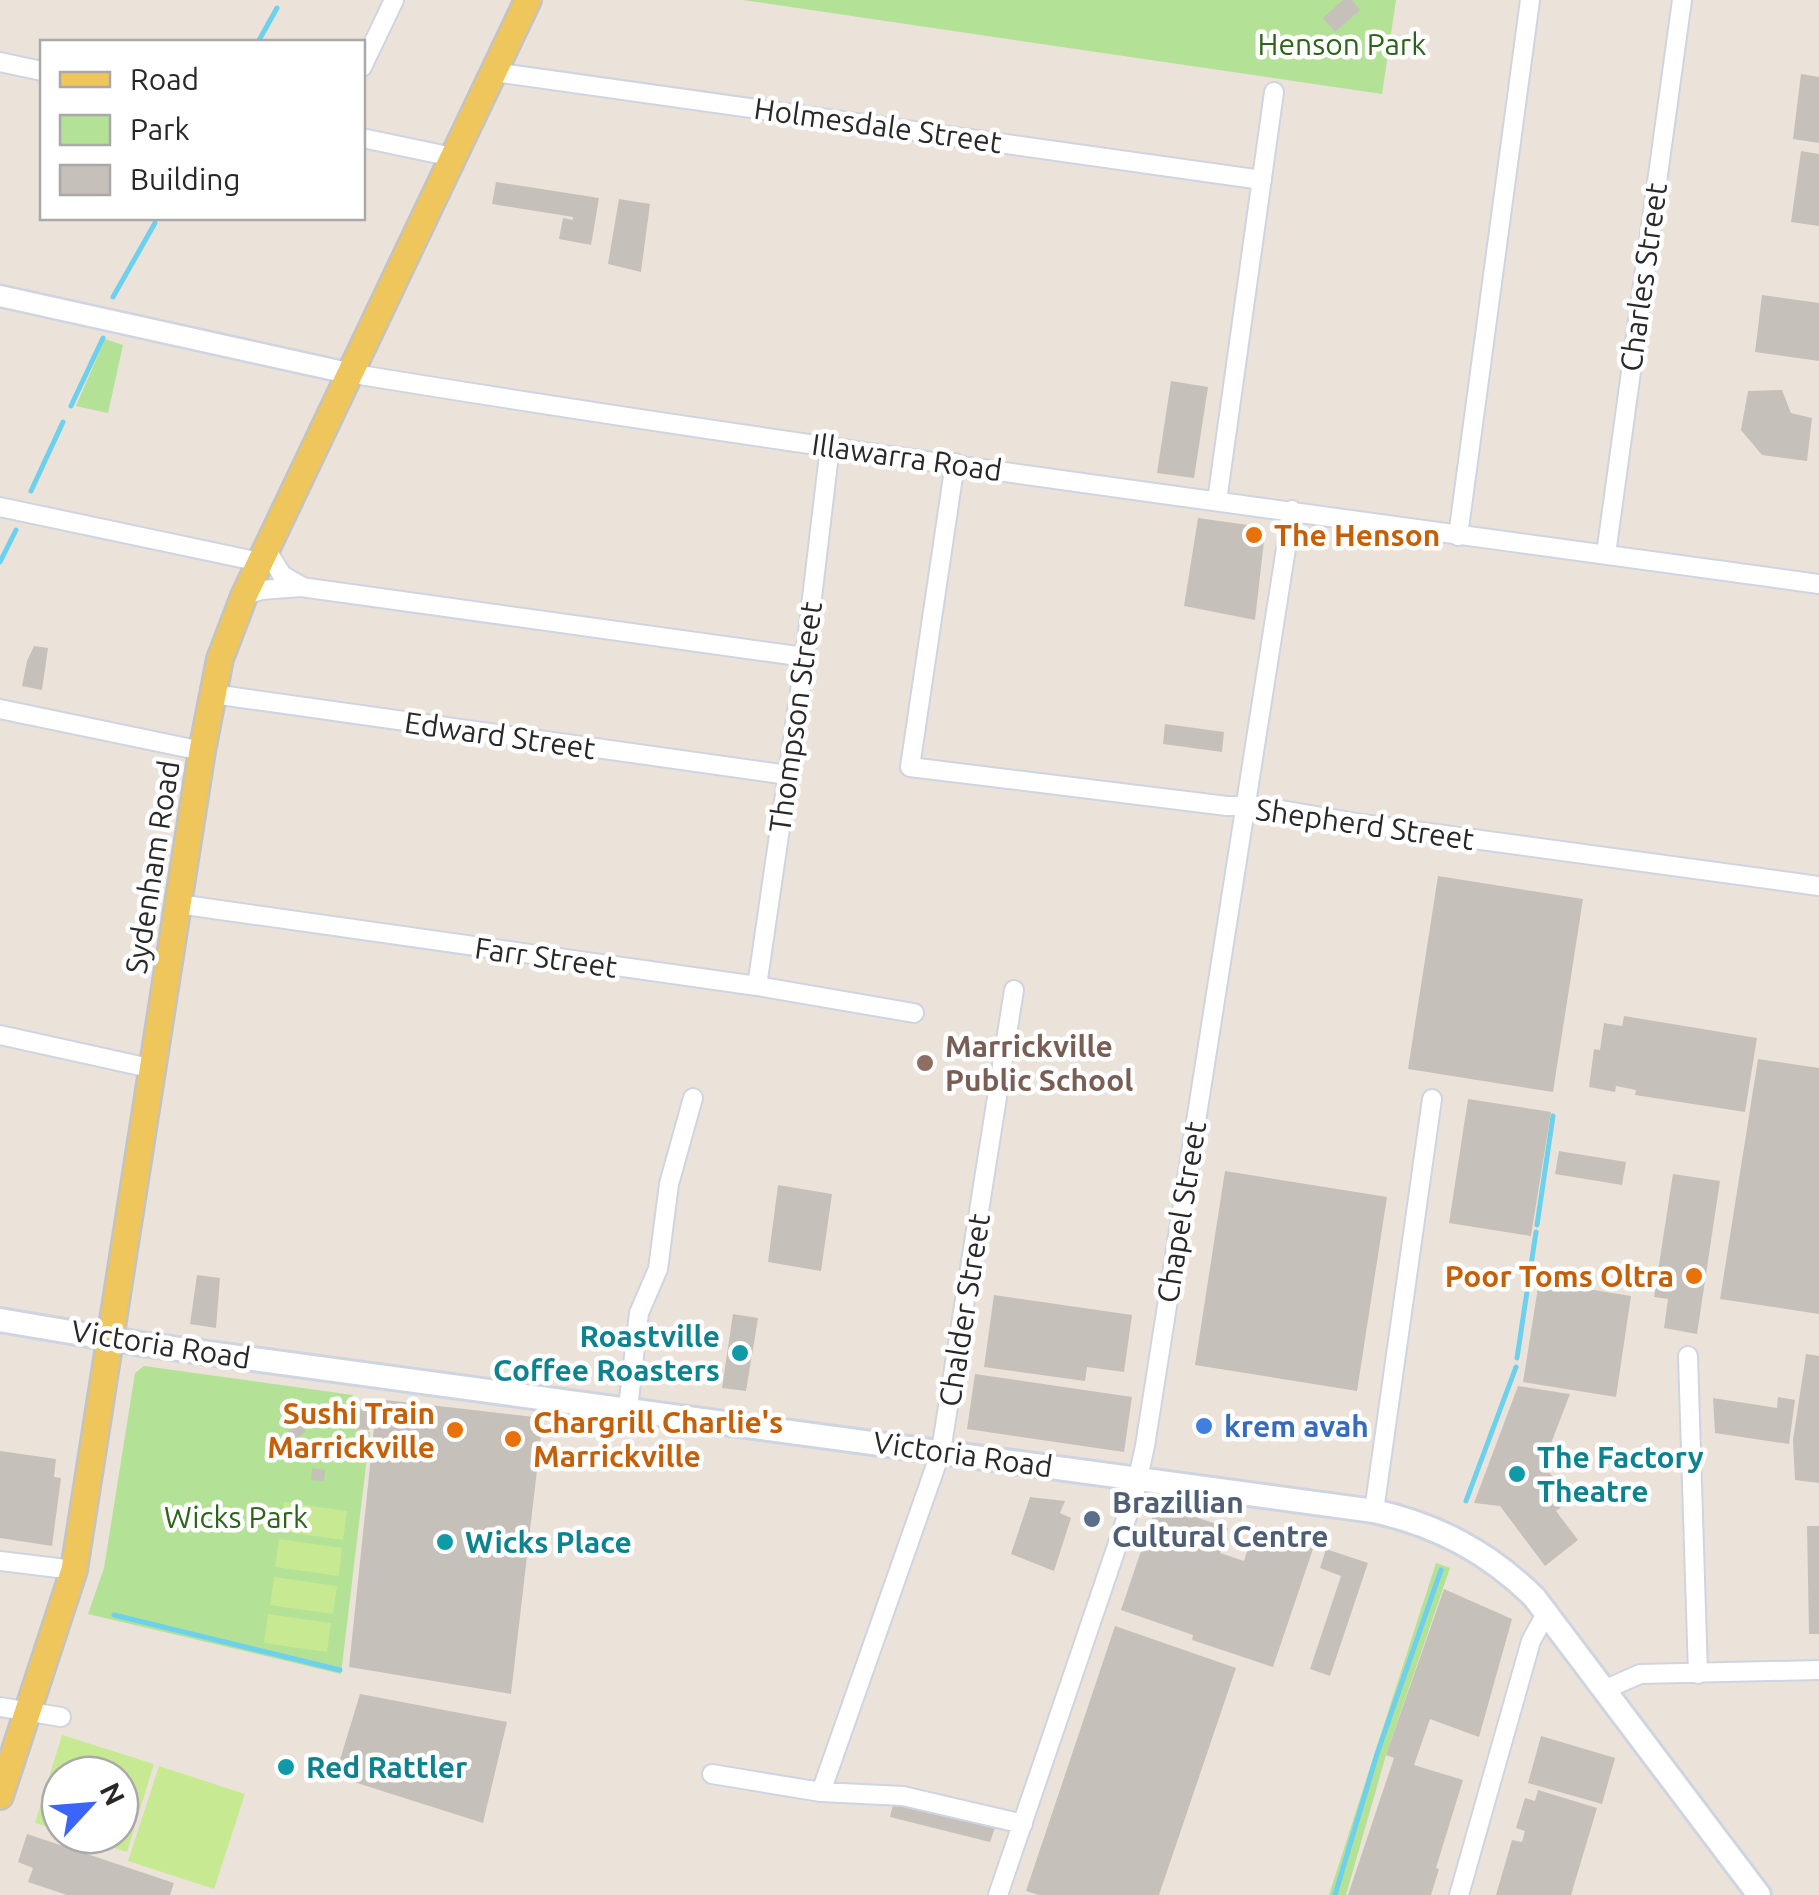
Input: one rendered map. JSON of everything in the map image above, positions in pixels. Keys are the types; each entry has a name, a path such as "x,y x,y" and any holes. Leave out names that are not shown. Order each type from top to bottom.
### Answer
{"main road":[{"name":"Sydenham Road","path":"0,1796 74,1570 202,752 220,659 244,596 348,373 528,0"},
{"name":"Victoria Road","path":"0,1320 1374,1511 1420,1523 1464,1543 1519,1582 1547,1612 1753,1892"}],"street":[{"path":"365,61 394,0"},
{"path":"1458,536 1530,0"},
{"name":"Charles Street","path":"1606,554 1682,0"},
{"path":"0,62 40,71"},
{"name":"Holmesdale Street","path":"494,72 1262,180"},
{"path":"1217,501 1274,92"},
{"path":"365,139 453,158"},
{"name":"Illawarra Road","path":"0,296 348,373 485,397 1819,584"},
{"name":"Thompson Street","path":"757,986 805,658 830,446"},
{"name":"Shepherd Street","path":"955,463 910,767 1246,806 1819,886"},
{"path":"0,507 263,555 301,587"},
{"name":"Chapel Street","path":"998,1895 1138,1479 1292,510"},
{"path":"244,596 262,590 301,587 805,658"},
{"name":"Edward Street","path":"212,694 788,776"},
{"path":"0,709 202,752"},
{"name":"Farr Street","path":"178,904 914,1012"},
{"name":"Chalder Street","path":"821,1792 941,1451 1014,990"},
{"path":"0,1036 154,1069"},
{"path":"628,1408 639,1313 658,1268 668,1184 693,1098"},
{"path":"1374,1511 1432,1099"},
{"path":"1688,1356 1698,1674"},
{"path":"0,1562 74,1570"},
{"path":"1459,1895 1531,1641 1547,1612"},
{"path":"1604,1690 1640,1674 1819,1670"},
{"path":"0,1708 61,1717"},
{"path":"712,1774 821,1792 903,1796 1023,1824"}],"green space":[{"name":"Henson Park","path":"743,0 1396,0 1382,94"},
{"path":"105,339 123,345 108,413 76,406"},
{"name":"Wicks Park","path":"144,1366 353,1395 349,1427 370,1432 341,1674 88,1614 104,1568 135,1373"},
{"path":"284,1502 347,1511 343,1540 280,1531"},
{"path":"279,1539 342,1548 339,1576 275,1567"},
{"path":"1436,1563 1450,1568 1386,1755 1346,1895 1329,1895"},
{"path":"274,1577 337,1586 333,1614 270,1605"},
{"path":"268,1614 331,1623 327,1652 264,1643"},
{"path":"62,1735 125,1755 56,1755"},
{"path":"140,1760 154,1764 140,1810"},
{"path":"159,1766 245,1794 214,1889 128,1861 130,1855 140,1855 140,1824"}],"building":[{"path":"1343,0 1352,0 1360,10 1335,32 1323,18"},
{"path":"1801,74 1819,77 1819,143 1793,139"},
{"path":"1801,151 1819,154 1819,226 1791,222"},
{"path":"496,182 599,198 591,245 559,239 563,218 573,217 492,204"},
{"path":"619,199 650,204 641,272 608,264"},
{"path":"1762,295 1819,303 1819,361 1755,352"},
{"path":"1171,381 1208,387 1194,478 1157,473"},
{"path":"1782,390 1791,413 1812,418 1807,461 1762,455 1741,430 1748,391"},
{"path":"1198,518 1262,527 1265,532 1255,620 1184,606"},
{"path":"34,646 48,648 42,690 22,686"},
{"path":"1165,724 1224,732 1222,752 1163,744"},
{"path":"1438,876 1583,899 1553,1092 1408,1069"},
{"path":"1624,1016 1757,1038 1745,1112 1635,1095 1636,1090 1616,1086 1615,1092 1589,1087 1594,1049 1600,1050 1604,1023 1622,1026"},
{"path":"1758,1059 1819,1068 1819,1314 1720,1299"},
{"path":"1468,1099 1551,1112 1531,1236 1449,1223"},
{"path":"1559,1151 1626,1162 1622,1185 1555,1174"},
{"path":"1225,1171 1387,1197 1357,1391 1195,1365"},
{"path":"1673,1174 1720,1181 1697,1334 1664,1328 1668,1299 1654,1297"},
{"path":"778,1185 832,1194 821,1271 768,1262"},
{"path":"197,1275 220,1278 216,1328 190,1324"},
{"path":"1539,1281 1631,1296 1616,1397 1523,1382"},
{"path":"994,1295 1132,1315 1124,1372 1087,1367 1085,1381 984,1367"},
{"name":"Roastville Coffee Roasters","path":"733,1314 758,1318 746,1391 722,1388"},
{"path":"1806,1354 1819,1356 1819,1483 1795,1480 1793,1440"},
{"path":"975,1374 1132,1397 1124,1452 967,1429"},
{"name":"The Factory Theatre","path":"1518,1386 1570,1394 1543,1464 1570,1500 1556,1511 1578,1540 1545,1566 1500,1506 1474,1503"},
{"path":"1778,1397 1795,1400 1789,1444 1715,1433 1713,1398 1777,1408"},
{"name":"Wicks Place","path":"377,1399 543,1418 511,1694 349,1667"},
{"path":"361,1404 373,1406 369,1430 357,1429"},
{"path":"297,1422 306,1431 294,1442 286,1433"},
{"path":"0,1451 56,1459 54,1477 61,1478 52,1546 0,1538"},
{"path":"312,1468 325,1470 324,1481 311,1480"},
{"path":"1030,1497 1065,1501 1060,1513 1071,1518 1054,1571 1011,1554"},
{"path":"1157,1504 1228,1528 1220,1553 1244,1561 1255,1526 1314,1546 1273,1667 1192,1640 1193,1635 1121,1610"},
{"path":"1807,1526 1819,1526 1819,1634 1809,1634"},
{"path":"1326,1549 1368,1563 1330,1676 1310,1669 1341,1576 1320,1568"},
{"path":"1444,1589 1512,1619 1479,1737 1430,1719 1414,1765 1463,1780 1431,1895 1348,1895 1394,1758 1386,1755"},
{"path":"1115,1626 1236,1668 1159,1895 1039,1895 1026,1891"},
{"path":"360,1694 507,1722 483,1823 335,1776"},
{"path":"1541,1736 1615,1758 1602,1804 1528,1783"},
{"path":"1538,1790 1597,1808 1571,1895 1496,1895 1512,1840 1522,1842 1525,1831 1516,1828 1525,1798 1535,1801"},
{"path":"894,1800 996,1825 990,1842 890,1817"},
{"path":"27,1834 40,1838 40,1855 90,1855 174,1883 170,1895 67,1895 28,1882 33,1868 18,1862"}],"waterway":[{"path":"259,40 277,8"},
{"path":"113,297 155,223"},
{"path":"71,406 103,338"},
{"path":"31,491 63,422"},
{"path":"0,562 16,530"},
{"path":"1537,1225 1553,1116"},
{"path":"1517,1358 1536,1232"},
{"path":"1466,1501 1516,1367"},
{"path":"1335,1895 1377,1754 1441,1570"},
{"path":"114,1615 340,1670"}],"place":[{"name":"The Henson","path":"1254,535"},
{"name":"Marrickville Public School","path":"925,1063"},
{"name":"Poor Toms Oltra","path":"1694,1276"},
{"name":"Roastville Coffee Roasters","path":"740,1353"},
{"name":"krem avah","path":"1204,1426"},
{"name":"Sushi Train Marrickville","path":"455,1430"},
{"name":"Chargrill Charlie's Marrickville","path":"513,1439"},
{"name":"The Factory Theatre","path":"1517,1474"},
{"name":"Brazillian Cultural Centre","path":"1092,1519"},
{"name":"Wicks Place","path":"445,1542"},
{"name":"Red Rattler","path":"286,1767"}]}
